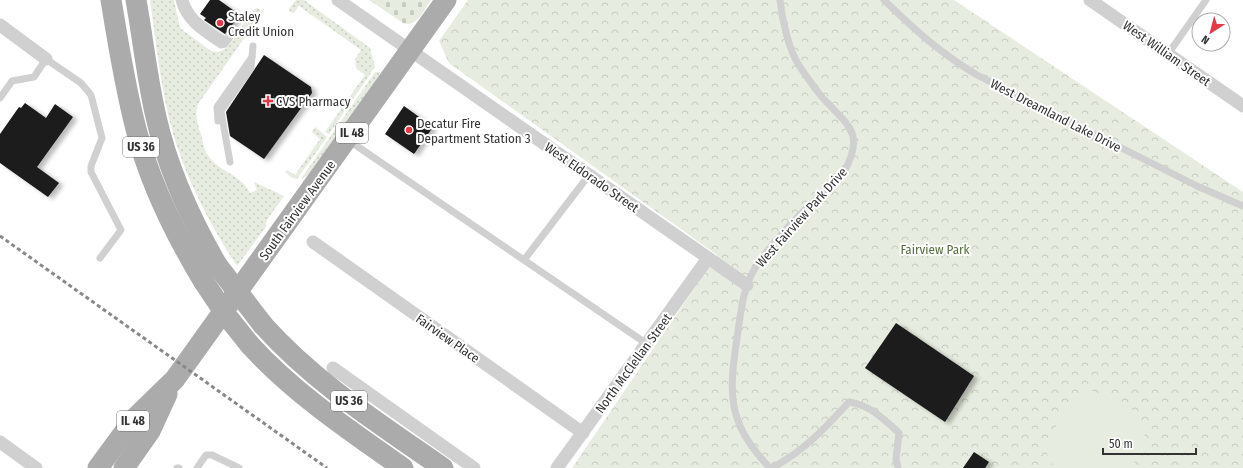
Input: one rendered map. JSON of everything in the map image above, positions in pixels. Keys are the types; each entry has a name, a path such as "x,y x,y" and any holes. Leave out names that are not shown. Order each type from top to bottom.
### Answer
{"main road":[{"name":"US 36","path":"111,0 127,90 136,130 147,166 173,228 204,282 250,345 290,385 337,422 403,468"},
{"name":"US 36","path":"136,0 156,118 164,146 184,202 198,232 217,265 263,325 300,364 331,389 443,468"},
{"name":"South Fairview Avenue","path":"131,462 150,430 175,379 446,0"},
{"name":"South Fairview Avenue","path":"98,468 134,419 175,379"}],"street":[{"name":"West Eldorado Street","path":"338,0 747,285"},
{"name":"West William Street","path":"1090,0 1243,106"},
{"path":"0,25 46,59"},
{"name":"Fairview Place","path":"313,242 583,433"},
{"name":"North McClellan Street","path":"557,468 708,258"},
{"path":"333,368 474,468"},
{"path":"0,442 36,468"}],"lane":[{"path":"178,0 185,16 192,25 221,45 225,44 230,37 226,40 223,39 196,20 190,13 185,0"},
{"name":"West Fairview Park Drive","path":"771,468 744,436 732,402 732,373 743,298 753,272 769,249 844,172 851,159 854,143 852,130 821,96 799,66 783,22 780,0"},
{"name":"West Dreamland Lake Drive","path":"884,0 921,36 947,57 977,75 1197,186 1243,206"},
{"path":"1168,54 1206,0"},
{"path":"228,160 222,111 251,68 253,46"},
{"path":"0,98 12,81 34,77 46,59 81,84 91,95 102,138 91,166 92,172 121,230 100,258"},
{"path":"347,140 647,344"},
{"path":"524,260 589,175"},
{"path":"771,468 794,456 817,437 849,402 858,403 880,415 899,433 896,459 898,468"},
{"path":"197,468 206,455 212,455 239,468"}],"green space":[{"path":"150,0 174,0 180,28 214,52 221,51 229,45 254,9 258,8 261,11 261,14 198,104 197,112 198,123 207,155 214,162 242,182 250,193 257,190 254,182 284,196 267,220 265,228 237,266 214,228 194,189 185,169 171,127 159,66"},
{"path":"296,0 304,0 370,48 375,67 329,134 325,132 365,75 356,68 355,59 361,50 299,6 294,13 290,12 289,9"},
{"path":"369,0 431,0 420,17 416,21 408,24 403,23"},
{"name":"Fairview Park","path":"468,0 954,0 1243,192 1243,468 572,468 717,255 449,63 439,41"},
{"path":"375,72 380,72 379,76 307,176 301,179"},
{"path":"315,127 327,137 297,179 292,178 285,172 287,170 295,175 320,139 312,132"},
{"path":"1087,388 1137,412 1148,446 1130,468 1060,468 1050,462 1044,445 1078,393"}],"building":[{"name":"Staley Credit Union","path":"210,0 219,0 240,15 225,34 204,20 206,18 200,14"},
{"name":"CVS Pharmacy","path":"264,55 311,87 312,93 264,159 230,136 226,112"},
{"path":"25,103 46,118 55,104 73,117 37,167 59,183 48,197 0,163 0,134 19,107 21,108"},
{"name":"Decatur Fire Department Station 3","path":"404,106 433,127 414,154 385,134"},
{"path":"896,323 974,376 945,422 865,368"},
{"path":"974,452 989,462 985,468 963,468"}],"railway":[{"path":"0,236 327,468"}],"place":[{"name":"Staley Credit Union","path":"220,23"},
{"name":"CVS Pharmacy","path":"268,101"},
{"name":"Decatur Fire Department Station 3","path":"409,130"}]}
